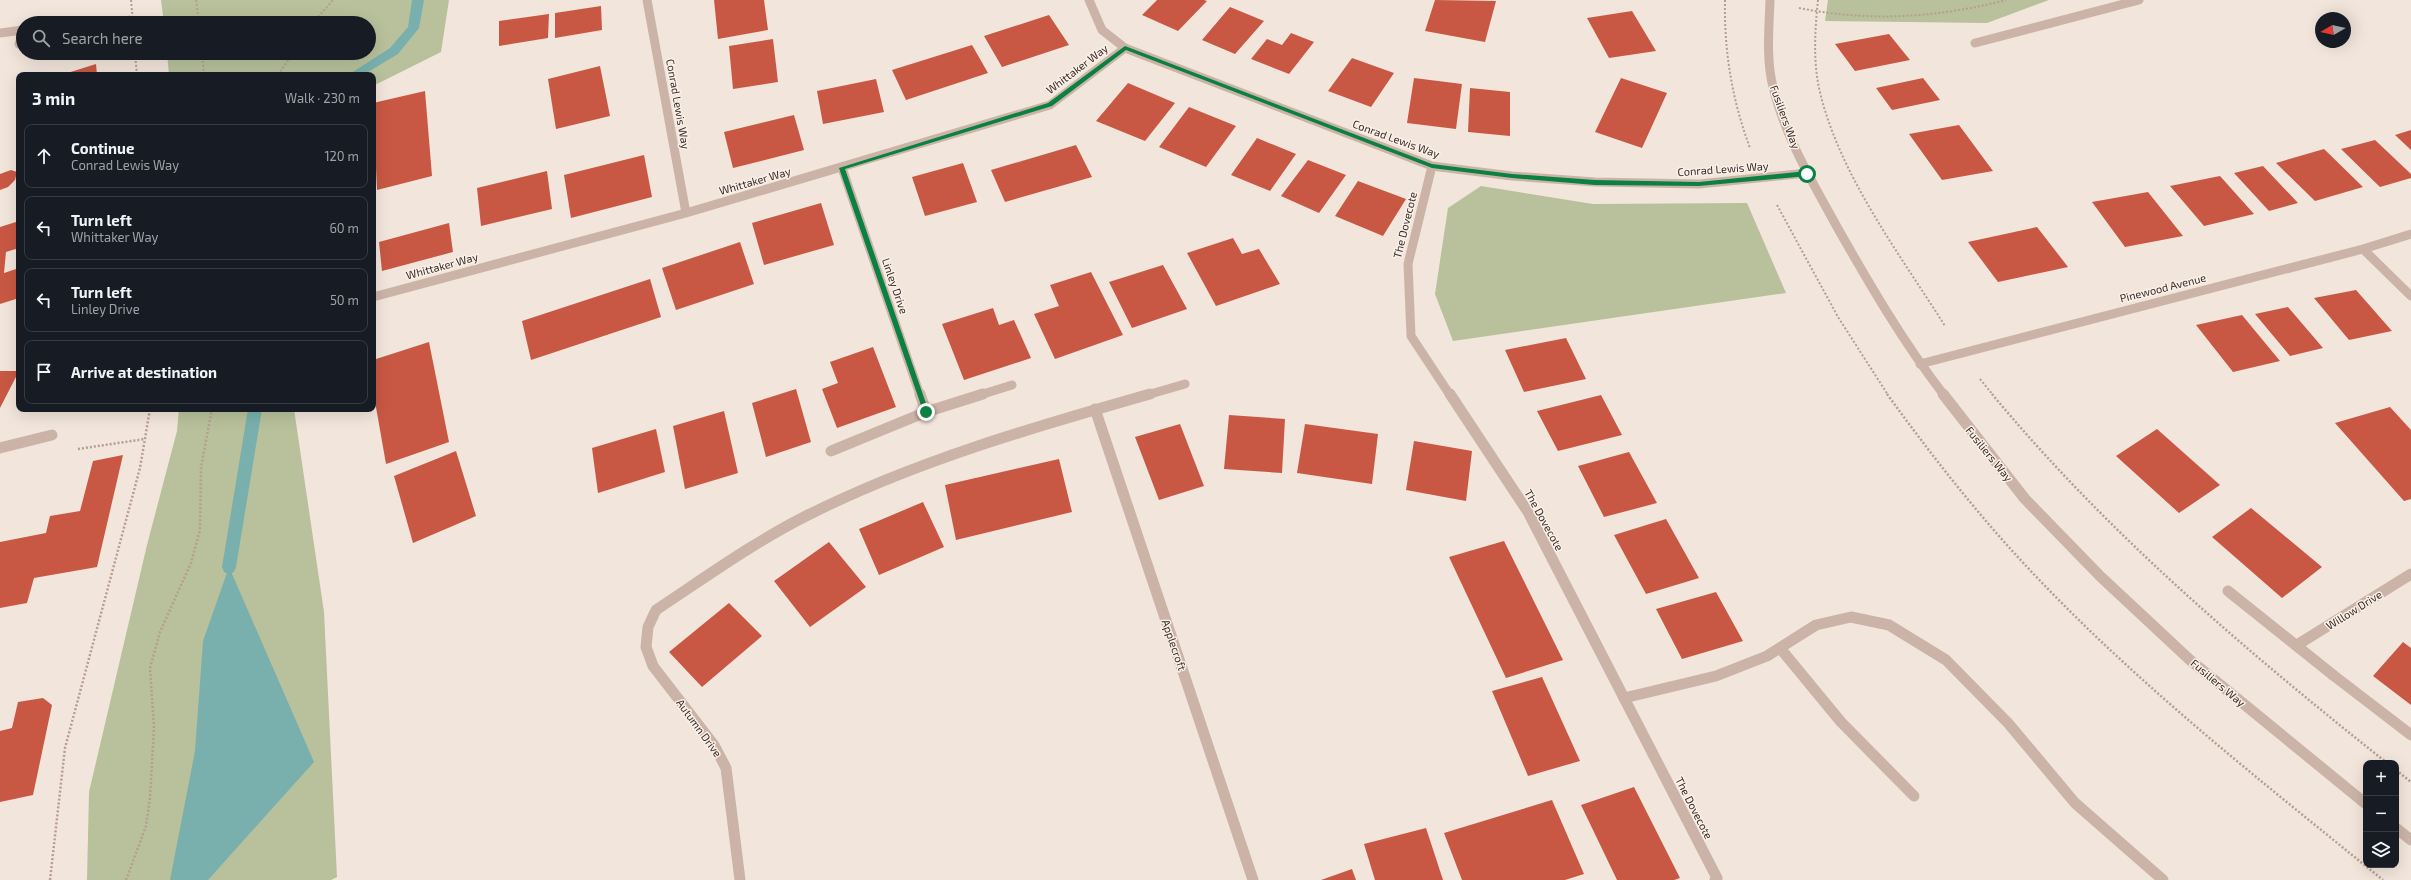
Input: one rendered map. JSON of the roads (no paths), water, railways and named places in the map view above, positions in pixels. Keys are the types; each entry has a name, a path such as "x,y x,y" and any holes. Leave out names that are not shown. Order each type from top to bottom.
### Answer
{"street":[{"name":"Conrad Lewis Way","path":"647,0 686,213"},
{"name":"Conrad Lewis Way","path":"1089,0 1102,30 1125,48 1432,166 1512,176 1595,182 1699,184 1807,174"},
{"path":"1975,43 2139,0"},
{"name":"Fusiliers Way","path":"1770,1 1768,45 1773,87 1787,128 1807,174 1874,290 1920,364 2025,499 2101,577 2190,660 2363,802"},
{"path":"0,33 16,31"},
{"name":"Whittaker Way","path":"376,296 686,213 842,168 1050,105 1125,48"},
{"name":"The Dovecote","path":"1432,166 1408,264 1411,336 1528,512 1717,880"},
{"name":"Linley Drive","path":"842,168 926,412"},
{"name":"Pinewood Avenue","path":"1920,364 2363,249 2411,234"},
{"path":"2363,249 2411,296"},
{"path":"1096,410 1185,384"},
{"path":"831,451 926,412 1012,385"},
{"name":"Autumn Drive","path":"740,880 726,768 714,745 653,666 646,647 648,627 656,610 771,534 809,515 952,453 1096,410"},
{"name":"Applecroft","path":"1096,410 1253,880"},
{"path":"0,448 52,435"},
{"name":"Willow Drive","path":"2297,645 2411,574"},
{"path":"2228,591 2411,735"},
{"path":"1624,698 1716,676 1767,656 1816,625 1851,617 1888,624 1946,660 2008,723 2075,803 2163,880"},
{"path":"1780,648 1842,722 1914,796"},
{"path":"2399,830 2411,840"}],"water":[{"path":"229,567 314,762 208,880 170,880 195,751 203,641"}],"waterway":[{"path":"359,72 394,51 413,28 418,0"},
{"path":"229,567 255,412"}]}
